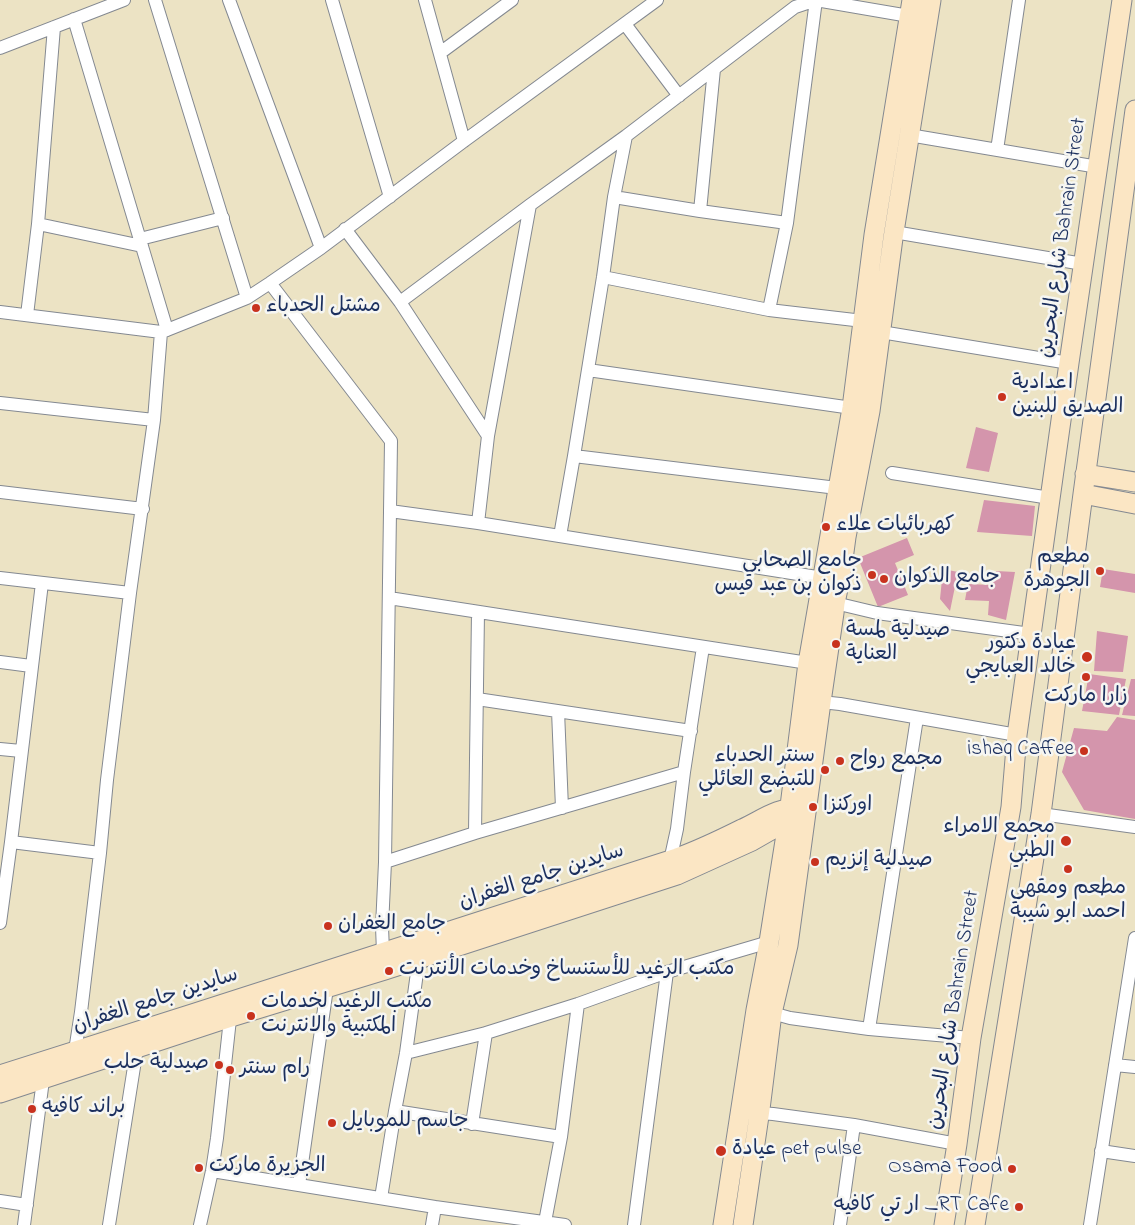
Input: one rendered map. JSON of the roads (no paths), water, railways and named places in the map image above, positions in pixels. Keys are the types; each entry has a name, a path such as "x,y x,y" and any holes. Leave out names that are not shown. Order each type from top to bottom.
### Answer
{"street":[{"path":"0,48 124,0"},
{"path":"155,0 247,298"},
{"path":"229,0 321,248"},
{"path":"332,0 390,197"},
{"path":"425,0 464,141"},
{"path":"440,53 512,0"},
{"path":"0,312 164,331 247,298 321,248 657,0"},
{"path":"769,310 787,223 816,0"},
{"path":"400,302 626,136 795,7 816,0 910,8 874,235 852,408 837,488 841,574 834,604 821,702 756,1010 723,1225"},
{"path":"743,1225 760,1114 772,1013 788,945 808,663 823,578 838,536 870,411 894,232 931,0"},
{"path":"997,150 1019,0"},
{"name":"شارع البحرين Bahrain Street","path":"944,1225 971,1038 1010,807 1017,735 1068,363 1122,0"},
{"path":"74,19 141,242 164,331 143,509 130,593 75,1051"},
{"path":"625,24 679,96"},
{"path":"27,315 38,224 54,27"},
{"path":"700,211 714,69"},
{"path":"975,1225 1041,814 1083,494 1131,162 1135,110"},
{"path":"910,135 1098,167"},
{"path":"560,536 603,277 614,196 626,136"},
{"path":"614,196 700,211 787,223"},
{"path":"478,523 488,436 530,205"},
{"path":"38,224 141,242 223,218"},
{"path":"345,229 400,302 488,436"},
{"path":"894,232 1083,264"},
{"path":"603,277 769,310 863,322"},
{"path":"270,283 391,441 383,952"},
{"path":"881,332 1068,363"},
{"path":"588,370 852,408"},
{"path":"0,403 154,420"},
{"path":"574,456 837,488"},
{"path":"892,473 1050,498"},
{"path":"1086,474 1135,482"},
{"path":"0,492 143,509"},
{"path":"1083,494 1135,504"},
{"path":"390,511 478,523 823,578"},
{"path":"0,578 130,593"},
{"path":"0,923 42,583"},
{"path":"389,598 808,663"},
{"path":"834,604 877,613 1031,634"},
{"path":"475,833 478,612"},
{"path":"670,861 677,829 704,648"},
{"path":"0,662 31,666"},
{"path":"477,699 691,731"},
{"path":"821,702 1017,735"},
{"path":"558,711 562,808"},
{"path":"869,1029 917,718"},
{"path":"0,749 22,752"},
{"path":"384,862 475,833 684,772"},
{"name":"سايدين جامع الغفران","path":"0,1094 136,1048 231,1009 383,952 670,861 699,850 771,813 797,815"},
{"path":"1041,814 1135,827"},
{"name":"سايدين جامع الغفران","path":"0,1075 75,1051 231,1009 327,988 677,875 752,842 797,815"},
{"path":"11,842 100,853"},
{"path":"996,891 1028,895"},
{"path":"1090,1225 1115,1065 1132,972 1135,938"},
{"path":"406,1053 486,1033 578,1004 667,972 769,942"},
{"path":"381,1198 406,1053 419,958"},
{"path":"634,1225 667,972"},
{"path":"299,1185 327,988"},
{"path":"545,1222 561,1137 578,1004"},
{"path":"200,1225 212,1171 231,1009"},
{"path":"772,1013 790,1018 869,1029 971,1038"},
{"path":"472,1124 486,1033"},
{"path":"109,1225 136,1048"},
{"path":"1115,1065 1135,1068"},
{"path":"24,1225 43,1080"},
{"path":"395,1112 561,1137"},
{"path":"760,1114 773,1114 854,1125 957,1144"},
{"path":"840,1225 854,1125"},
{"path":"1101,1151 1135,1156"},
{"path":"212,1171 435,1207 566,1225"},
{"path":"730,1183 748,1187"},
{"path":"0,1200 27,1205"},
{"path":"432,1225 435,1207"}],"place":[{"name":"مشتل الحدباء","path":"256,308"},
{"name":"اعدادية الصديق للبنين","path":"1002,397"},
{"name":"كهربائيات علاء","path":"826,527"},
{"name":"مطعم الجوهرة","path":"1100,571"},
{"name":"جامع الصحابي ذكوان بن عبد قيس","path":"872,575"},
{"name":"جامع الذكوان","path":"884,579"},
{"name":"صيدلية لمسة العناية","path":"836,644"},
{"name":"عيادة دكتور خالد العبايجي","path":"1087,657"},
{"name":"زارا ماركت","path":"1086,677"},
{"name":"ishaq Caffee","path":"1084,751"},
{"name":"مجمع رواح","path":"840,761"},
{"name":"سنتر الحدباء للتبضع العائلي","path":"825,770"},
{"name":"اوركنزا","path":"813,807"},
{"name":"مجمع الامراء الطبي","path":"1066,841"},
{"name":"صيدلية إنزيم","path":"815,862"},
{"name":"مطعم ومقهى احمد ابو شيبة","path":"1068,869"},
{"name":"جامع الغفران","path":"328,926"},
{"name":"مكتب الرغيد للأستنساخ وخدمات الأنترنت","path":"389,971"},
{"name":"مكتب الرغيد لخدمات المكتبية والانترنت","path":"251,1016"},
{"name":"صيدلية حلب","path":"219,1065"},
{"name":"رام سنتر","path":"230,1070"},
{"name":"براند كافيه","path":"32,1109"},
{"name":"جاسم للموبايل","path":"332,1123"},
{"name":"عيادة pet pulse","path":"721,1151"},
{"name":"الجزيرة ماركت","path":"199,1168"},
{"name":"Osama Food","path":"1012,1169"},
{"name":"ار تي كافيه _RT Cafe","path":"1019,1207"}]}
